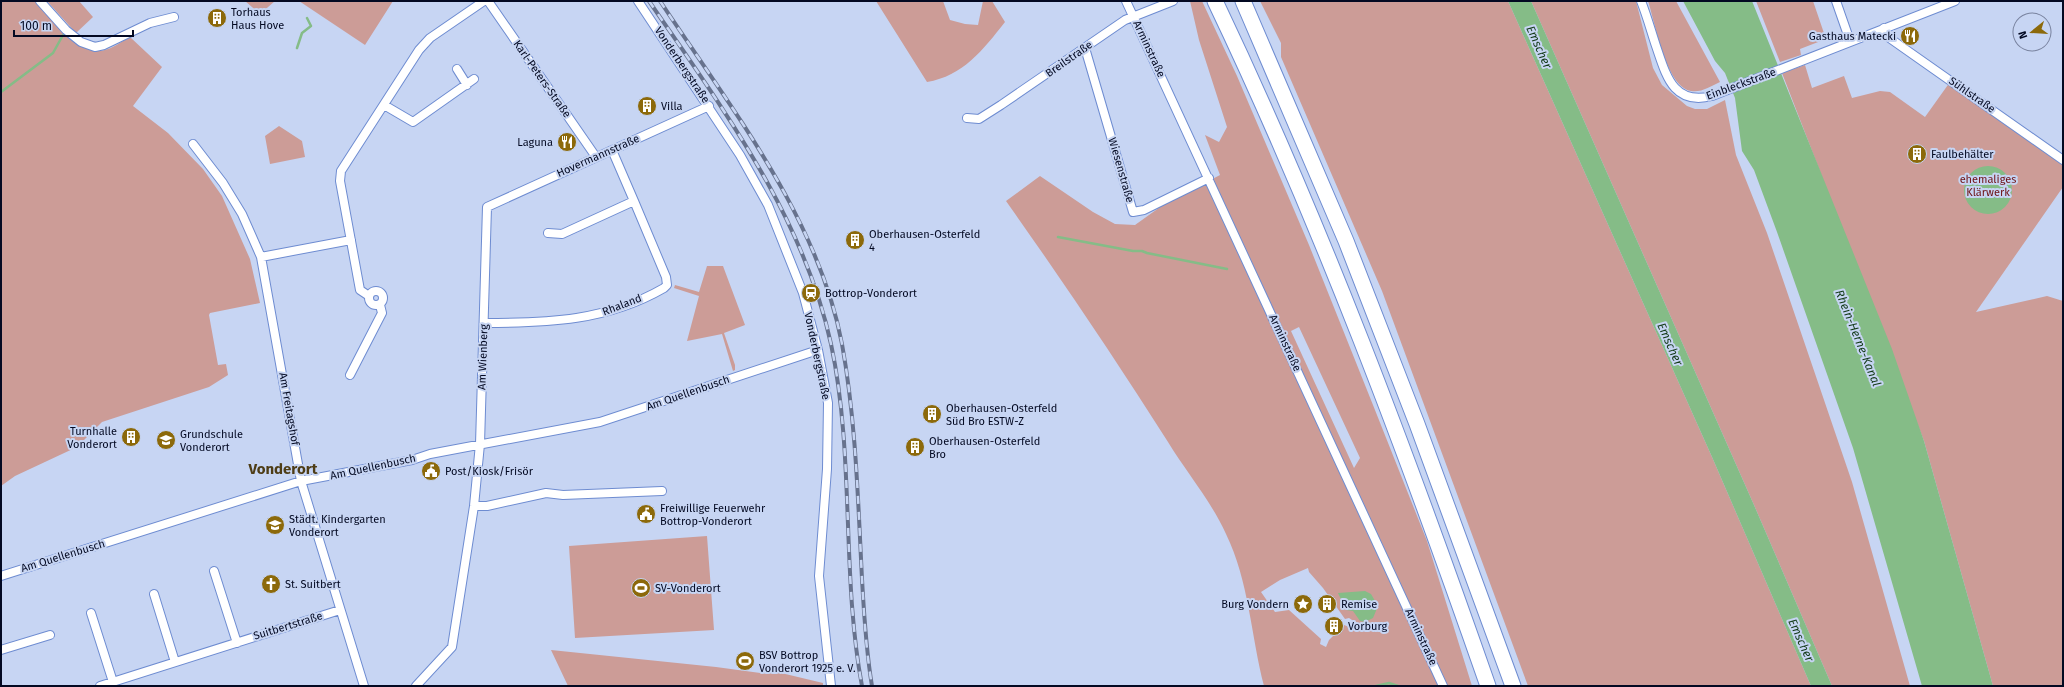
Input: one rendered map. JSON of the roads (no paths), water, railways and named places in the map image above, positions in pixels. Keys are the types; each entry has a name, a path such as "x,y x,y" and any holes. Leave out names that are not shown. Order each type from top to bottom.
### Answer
{"highway":[{"path":"1215,1 1323,243 1398,440 1488,686"},
{"path":"1243,1 1354,263 1420,432 1513,686"}],"street":[{"path":"40,1 66,30 81,42 95,47 104,45 150,24 174,17"},
{"path":"380,305 372,304 369,300 369,296 360,290 340,181 341,171 420,50 430,38 484,1"},
{"name":"Karl-Peters-Straße","path":"488,1 596,157"},
{"name":"Vonderbergstraße","path":"638,1 709,106 740,155 768,205 797,275 818,350 828,403 827,469 819,576 831,685"},
{"name":"Arminstraße","path":"1126,1 1443,686"},
{"name":"Breilstraße","path":"967,118 979,119 988,114 1133,16 1173,1"},
{"name":"Einbleckstraße","path":"1642,1 1665,74 1681,94 1693,98 1704,98 1722,92 1955,1"},
{"path":"1836,1 1850,41"},
{"name":"Sühlstraße","path":"1884,28 1888,37 2063,160"},
{"name":"Wiesenstraße","path":"1085,48 1133,212 1144,210 1209,178"},
{"path":"457,69 467,85"},
{"path":"384,105 413,122 474,80"},
{"name":"Hovermannstraße","path":"487,207 709,106"},
{"name":"Am Freitagshof","path":"193,144 223,183 242,214 262,257 301,481 364,686"},
{"name":"Rhaland","path":"484,324 545,323 602,314 664,288 667,285 666,277 612,150"},
{"path":"548,233 562,234 634,201"},
{"name":"Am Wienberg","path":"416,686 452,647 474,506 480,444 487,207"},
{"path":"262,257 351,240"},
{"path":"350,375 382,313 380,305 383,301 382,293 374,291 369,296"},
{"name":"Am Quellenbusch","path":"1,576 301,481 412,460 430,454 480,444 600,422 818,350"},
{"path":"474,506 487,506 546,493 564,495 662,491"},
{"path":"214,571 236,643"},
{"path":"154,594 175,662"},
{"name":"Suitbertstraße","path":"100,686 340,610"},
{"path":"91,613 113,682"},
{"path":"1,650 50,635"}],"water":[{"name":"Emscher","path":"1508,1 1531,1 1754,505 1832,686 1811,686 1712,457"},
{"name":"Rhein-Herne-Kanal","path":"1683,1 1752,1 1892,349 1924,441 1993,686 1922,686 1853,448 1754,170 1742,151 1735,98 1725,73 1715,61"},
{"path":"1983,166 1993,166 2002,170 2008,176 2011,181 2011,199 2002,210 1993,214 1983,214 1974,210 1968,204 1964,195 1964,185 1968,176 1974,170"},
{"path":"1365,591 1371,594 1378,606 1373,618 1365,622 1360,621 1353,611 1346,610 1338,593"}],"waterway":[{"path":"297,48 302,33 311,26 307,18"},
{"path":"1,92 53,53 63,35"},
{"path":"1058,237 1133,251 1142,251 1227,269"},
{"path":"1376,686 1389,683 1398,686"}],"railway":[{"path":"649,1 757,164 801,251 818,297 831,344 843,429 852,601 862,686"},
{"path":"660,1 742,123 768,165 792,208 813,252 830,297 842,344 847,373 856,461 864,619 872,686"}],"place":[{"name":"Torhaus Haus Hove","path":"217,18"},
{"name":"Gasthaus Matecki","path":"1910,36"},
{"name":"Villa","path":"647,106"},
{"name":"Laguna","path":"567,142"},
{"name":"Faulbehälter","path":"1917,154"},
{"name":"Oberhausen-Osterfeld 4","path":"855,240"},
{"name":"Bottrop-Vonderort","path":"811,293"},
{"name":"Oberhausen-Osterfeld Süd Bro ESTW-Z","path":"932,414"},
{"name":"Turnhalle Vonderort","path":"131,437"},
{"name":"Grundschule Vonderort","path":"166,440"},
{"name":"Oberhausen-Osterfeld Bro","path":"915,447"},
{"name":"Post/Kiosk/Frisör","path":"431,471"},
{"name":"Freiwillige Feuerwehr Bottrop-Vonderort","path":"646,514"},
{"name":"Städt. Kindergarten Vonderort","path":"275,525"},
{"name":"St. Suitbert","path":"271,584"},
{"name":"SV-Vonderort","path":"641,588"},
{"name":"Burg Vondern","path":"1303,604"},
{"name":"Remise","path":"1327,604"},
{"name":"Vorburg","path":"1334,626"},
{"name":"BSV Bottrop Vonderort 1925 e. V.","path":"745,661"}],"district":[{"name":"Vonderort","path":"283,469"}],"park label":[{"name":"ehemaliges Klärwerk","path":"1988,185"}]}
